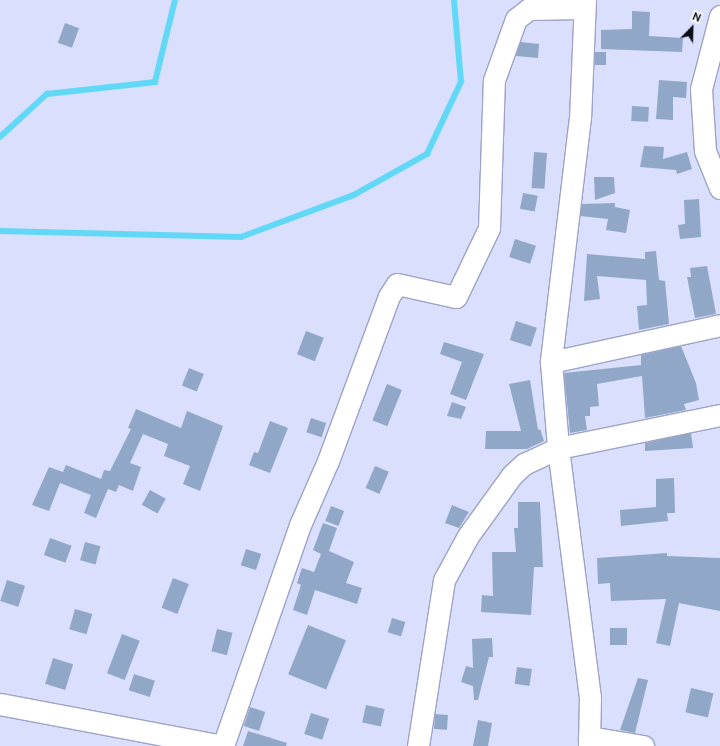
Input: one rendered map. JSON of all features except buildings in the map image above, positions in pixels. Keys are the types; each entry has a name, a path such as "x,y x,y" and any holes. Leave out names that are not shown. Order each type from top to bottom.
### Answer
{"street":[{"path":"0,704 223,746 300,525 328,461 389,296 397,284 456,297 489,228 494,80 516,19 529,9 584,4 580,117 551,362 558,448 590,697 589,742 643,746"},
{"path":"720,16 701,89 705,151 720,188"},
{"path":"551,362 720,325"},
{"path":"418,746 444,580 468,536 512,475 524,464 558,448 720,415"}],"waterway":[{"path":"0,137 47,94 155,82 175,0"},
{"path":"0,231 241,237 354,195 427,154 461,82 454,0"}]}
